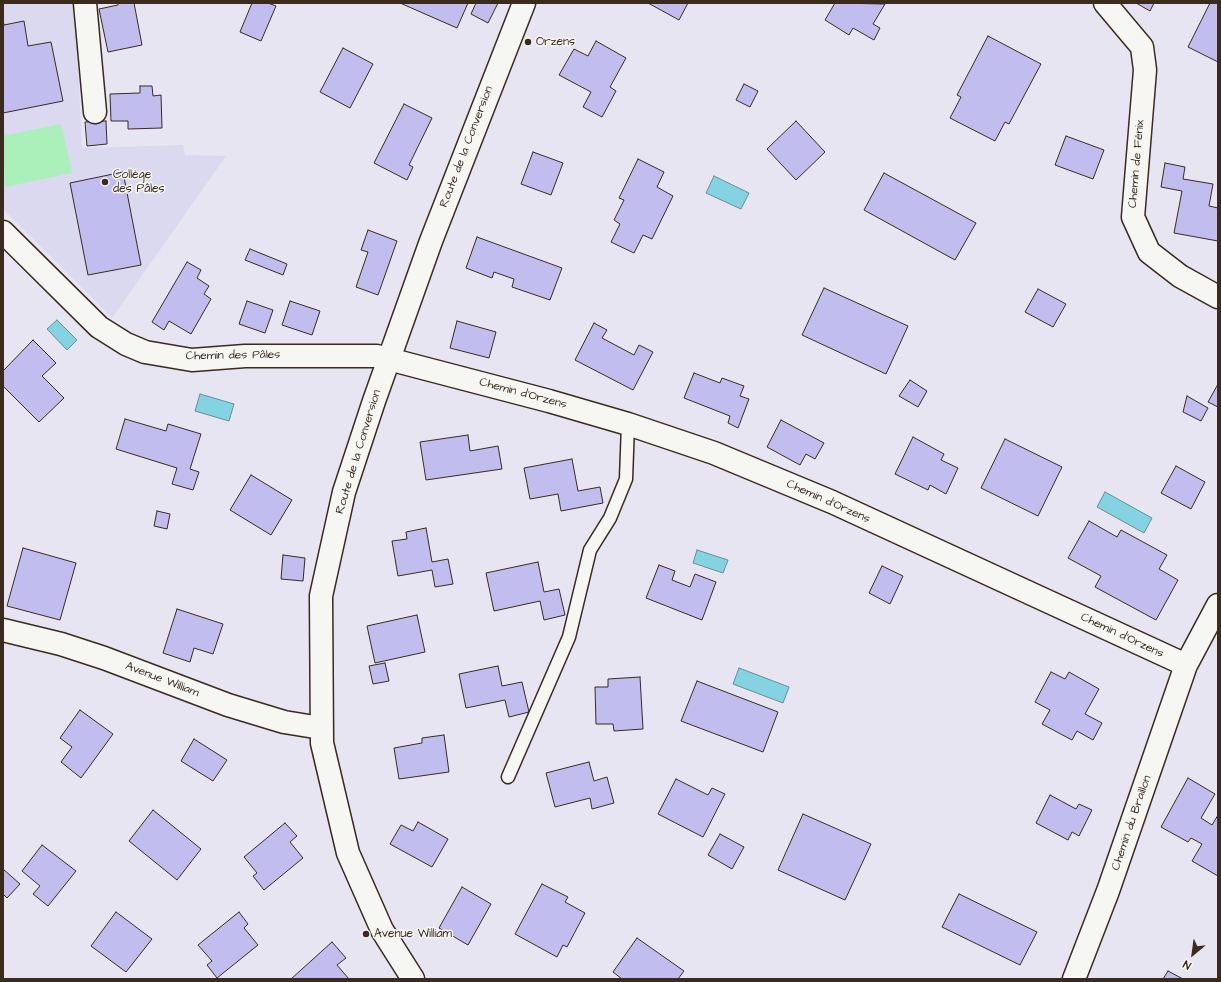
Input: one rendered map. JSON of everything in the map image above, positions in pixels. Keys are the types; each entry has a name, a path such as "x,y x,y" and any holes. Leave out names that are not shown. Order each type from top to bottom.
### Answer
{"street":[{"path":"85,3 95,112"},
{"name":"Route de la Conversion","path":"413,979 382,930 348,853 322,743 321,596 344,492 389,358 434,234 524,3"},
{"name":"Chemin de Fénix","path":"1105,3 1142,46 1144,70 1133,217 1149,252 1180,276 1218,297"},
{"name":"Chemin des Pâles","path":"3,232 99,327 145,352 192,360 245,356 333,354 389,358"},
{"name":"Chemin d'Orzens","path":"389,358 628,424 714,453 832,502 1186,665"},
{"path":"1186,665 1218,605"},
{"name":"Avenue William","path":"3,630 61,644 104,658 228,705 284,722 321,728"},
{"name":"Chemin du Braillon","path":"1074,979 1108,891 1186,665"}],"lane":[{"path":"508,777 569,637 590,550 610,518 626,478 628,424"}],"shaded area":[{"name":"Collège des Pâles","path":"3,3 75,3 82,148 183,145 185,155 226,156 112,318 3,209"}],"green space":[{"path":"61,124 72,173 5,187 3,136"}],"water":[{"path":"714,176 749,193 741,209 706,193"},
{"path":"57,320 77,340 67,350 47,329"},
{"path":"200,394 234,404 229,421 195,411"},
{"path":"1105,492 1152,518 1144,533 1097,507"},
{"path":"697,550 728,560 723,573 693,563"},
{"path":"739,668 789,687 783,703 733,684"}],"building":[{"path":"118,3 134,3 142,45 108,52 99,9 118,5"},
{"path":"252,3 268,3 276,6 261,41 240,32"},
{"path":"400,3 468,3 457,28"},
{"path":"476,3 498,3 488,23 471,14"},
{"path":"648,3 688,3 679,20"},
{"path":"835,3 885,4 873,24 880,28 874,40 853,28 849,35 825,20"},
{"path":"1136,3 1154,3 1150,11"},
{"path":"1210,3 1218,3 1218,62 1188,47"},
{"path":"3,20 4,25 24,21 28,46 51,42 63,101 3,113"},
{"path":"988,36 1041,64 1009,124 1005,122 995,141 950,118 961,97 957,95"},
{"path":"596,41 626,58 610,87 616,91 602,117 583,107 591,92 559,75 574,49 588,56"},
{"path":"343,48 373,64 350,108 320,92"},
{"path":"744,84 758,91 750,107 736,100"},
{"path":"140,86 152,86 153,96 161,95 162,128 128,129 128,121 111,121 110,94 140,93"},
{"path":"404,104 432,118 409,165 413,167 407,180 374,163"},
{"path":"106,121 107,144 87,146 85,122"},
{"path":"796,121 825,152 796,180 767,149"},
{"path":"1066,136 1104,150 1093,179 1055,165"},
{"path":"533,152 563,163 551,195 521,184"},
{"path":"638,159 664,172 657,187 673,196 652,239 643,235 634,253 611,242 620,224 614,220 624,200 619,198"},
{"path":"1165,163 1185,167 1183,179 1213,184 1209,206 1218,208 1218,241 1174,233 1182,191 1161,187"},
{"path":"123,172 141,265 88,275 70,183"},
{"path":"884,173 976,223 955,260 864,210"},
{"path":"368,230 397,241 378,295 356,287 368,252 361,250"},
{"path":"477,237 562,268 550,300 512,287 514,279 494,272 492,278 466,268"},
{"path":"250,249 287,264 283,275 245,260"},
{"path":"187,262 201,270 197,278 209,286 204,294 211,299 191,334 169,321 164,330 152,322"},
{"path":"824,288 908,326 886,374 802,335"},
{"path":"1038,289 1066,304 1053,327 1025,312"},
{"path":"247,301 273,310 265,333 239,324"},
{"path":"290,301 320,311 312,335 282,325"},
{"path":"457,321 496,332 489,358 450,348"},
{"path":"594,323 607,330 602,338 634,355 639,345 653,352 633,390 575,360"},
{"path":"33,340 56,363 42,376 64,398 39,422 3,386 3,371"},
{"path":"694,373 720,383 722,378 744,386 740,396 749,399 738,428 728,423 730,416 684,398"},
{"path":"910,380 927,391 918,407 899,396"},
{"path":"1218,384 1218,407 1208,402"},
{"path":"1187,396 1208,408 1201,421 1183,412"},
{"path":"125,419 166,431 168,424 201,434 190,469 199,472 193,490 172,484 177,468 116,449"},
{"path":"781,420 824,443 815,459 806,454 800,465 767,447"},
{"path":"468,435 470,451 498,446 502,469 426,480 420,442"},
{"path":"913,437 944,454 941,460 958,468 946,494 930,485 928,490 895,474"},
{"path":"1005,439 1062,467 1038,516 981,488"},
{"path":"572,459 578,491 600,487 603,503 561,511 558,494 530,499 524,468"},
{"path":"1176,466 1205,482 1191,509 1161,493"},
{"path":"251,475 292,500 271,535 230,510"},
{"path":"157,511 170,514 167,529 154,526"},
{"path":"1089,521 1117,537 1121,530 1167,555 1159,569 1178,580 1156,620 1095,587 1101,576 1068,558"},
{"path":"426,528 432,562 448,559 453,584 435,587 432,570 398,576 392,541 407,539 406,532"},
{"path":"23,548 76,563 60,620 7,606"},
{"path":"283,555 305,558 303,581 281,579"},
{"path":"538,562 544,592 559,589 565,615 544,620 540,601 494,611 486,573"},
{"path":"659,565 675,571 672,580 690,587 695,574 716,582 702,620 646,598"},
{"path":"882,566 903,576 890,604 869,593"},
{"path":"177,609 223,624 213,654 194,648 190,662 163,653"},
{"path":"417,615 425,652 375,663 367,626"},
{"path":"385,663 389,681 373,684 369,666"},
{"path":"498,666 502,686 522,682 529,712 509,717 505,700 466,708 459,674"},
{"path":"1051,672 1065,679 1069,672 1099,689 1085,714 1102,723 1093,740 1077,731 1072,740 1042,724 1050,710 1035,702"},
{"path":"640,677 643,729 614,731 613,724 596,724 595,687 608,687 608,679"},
{"path":"697,681 778,712 763,752 681,721"},
{"path":"80,710 113,734 81,778 61,762 72,747 60,738"},
{"path":"444,735 449,772 399,779 394,748 422,743 422,738"},
{"path":"194,739 227,760 213,781 181,761"},
{"path":"589,762 594,781 607,777 614,803 592,809 590,798 555,807 546,773"},
{"path":"1188,778 1215,794 1201,818 1212,825 1218,815 1218,876 1192,861 1202,844 1191,838 1188,842 1161,827"},
{"path":"676,779 708,795 712,788 725,794 703,837 658,814"},
{"path":"1050,795 1076,809 1079,804 1092,810 1079,836 1072,832 1068,840 1036,823"},
{"path":"153,810 201,849 177,880 129,841"},
{"path":"803,814 871,844 845,900 778,870"},
{"path":"418,822 448,839 432,867 390,844 401,825 413,831"},
{"path":"285,823 297,836 290,842 303,858 264,890 253,876 257,873 244,857"},
{"path":"720,834 744,847 732,869 708,855"},
{"path":"42,845 76,871 48,906 33,894 40,886 22,871"},
{"path":"3,869 20,884 7,898 3,894"},
{"path":"542,884 568,897 565,902 585,913 567,947 563,945 557,957 515,934"},
{"path":"462,887 491,904 468,945 439,928"},
{"path":"959,894 1037,932 1020,965 942,927"},
{"path":"116,912 152,939 126,972 91,946"},
{"path":"239,912 248,924 244,928 258,945 217,978 207,965 212,961 198,945"},
{"path":"637,938 684,971 678,979 622,979 613,972"},
{"path":"332,942 346,958 337,965 349,979 291,979"},
{"path":"1168,971 1183,979 1163,979"}],"place":[{"name":"Orzens","path":"528,42"},
{"name":"Collège des Pâles","path":"105,182"},
{"name":"Avenue William","path":"366,934"}]}
